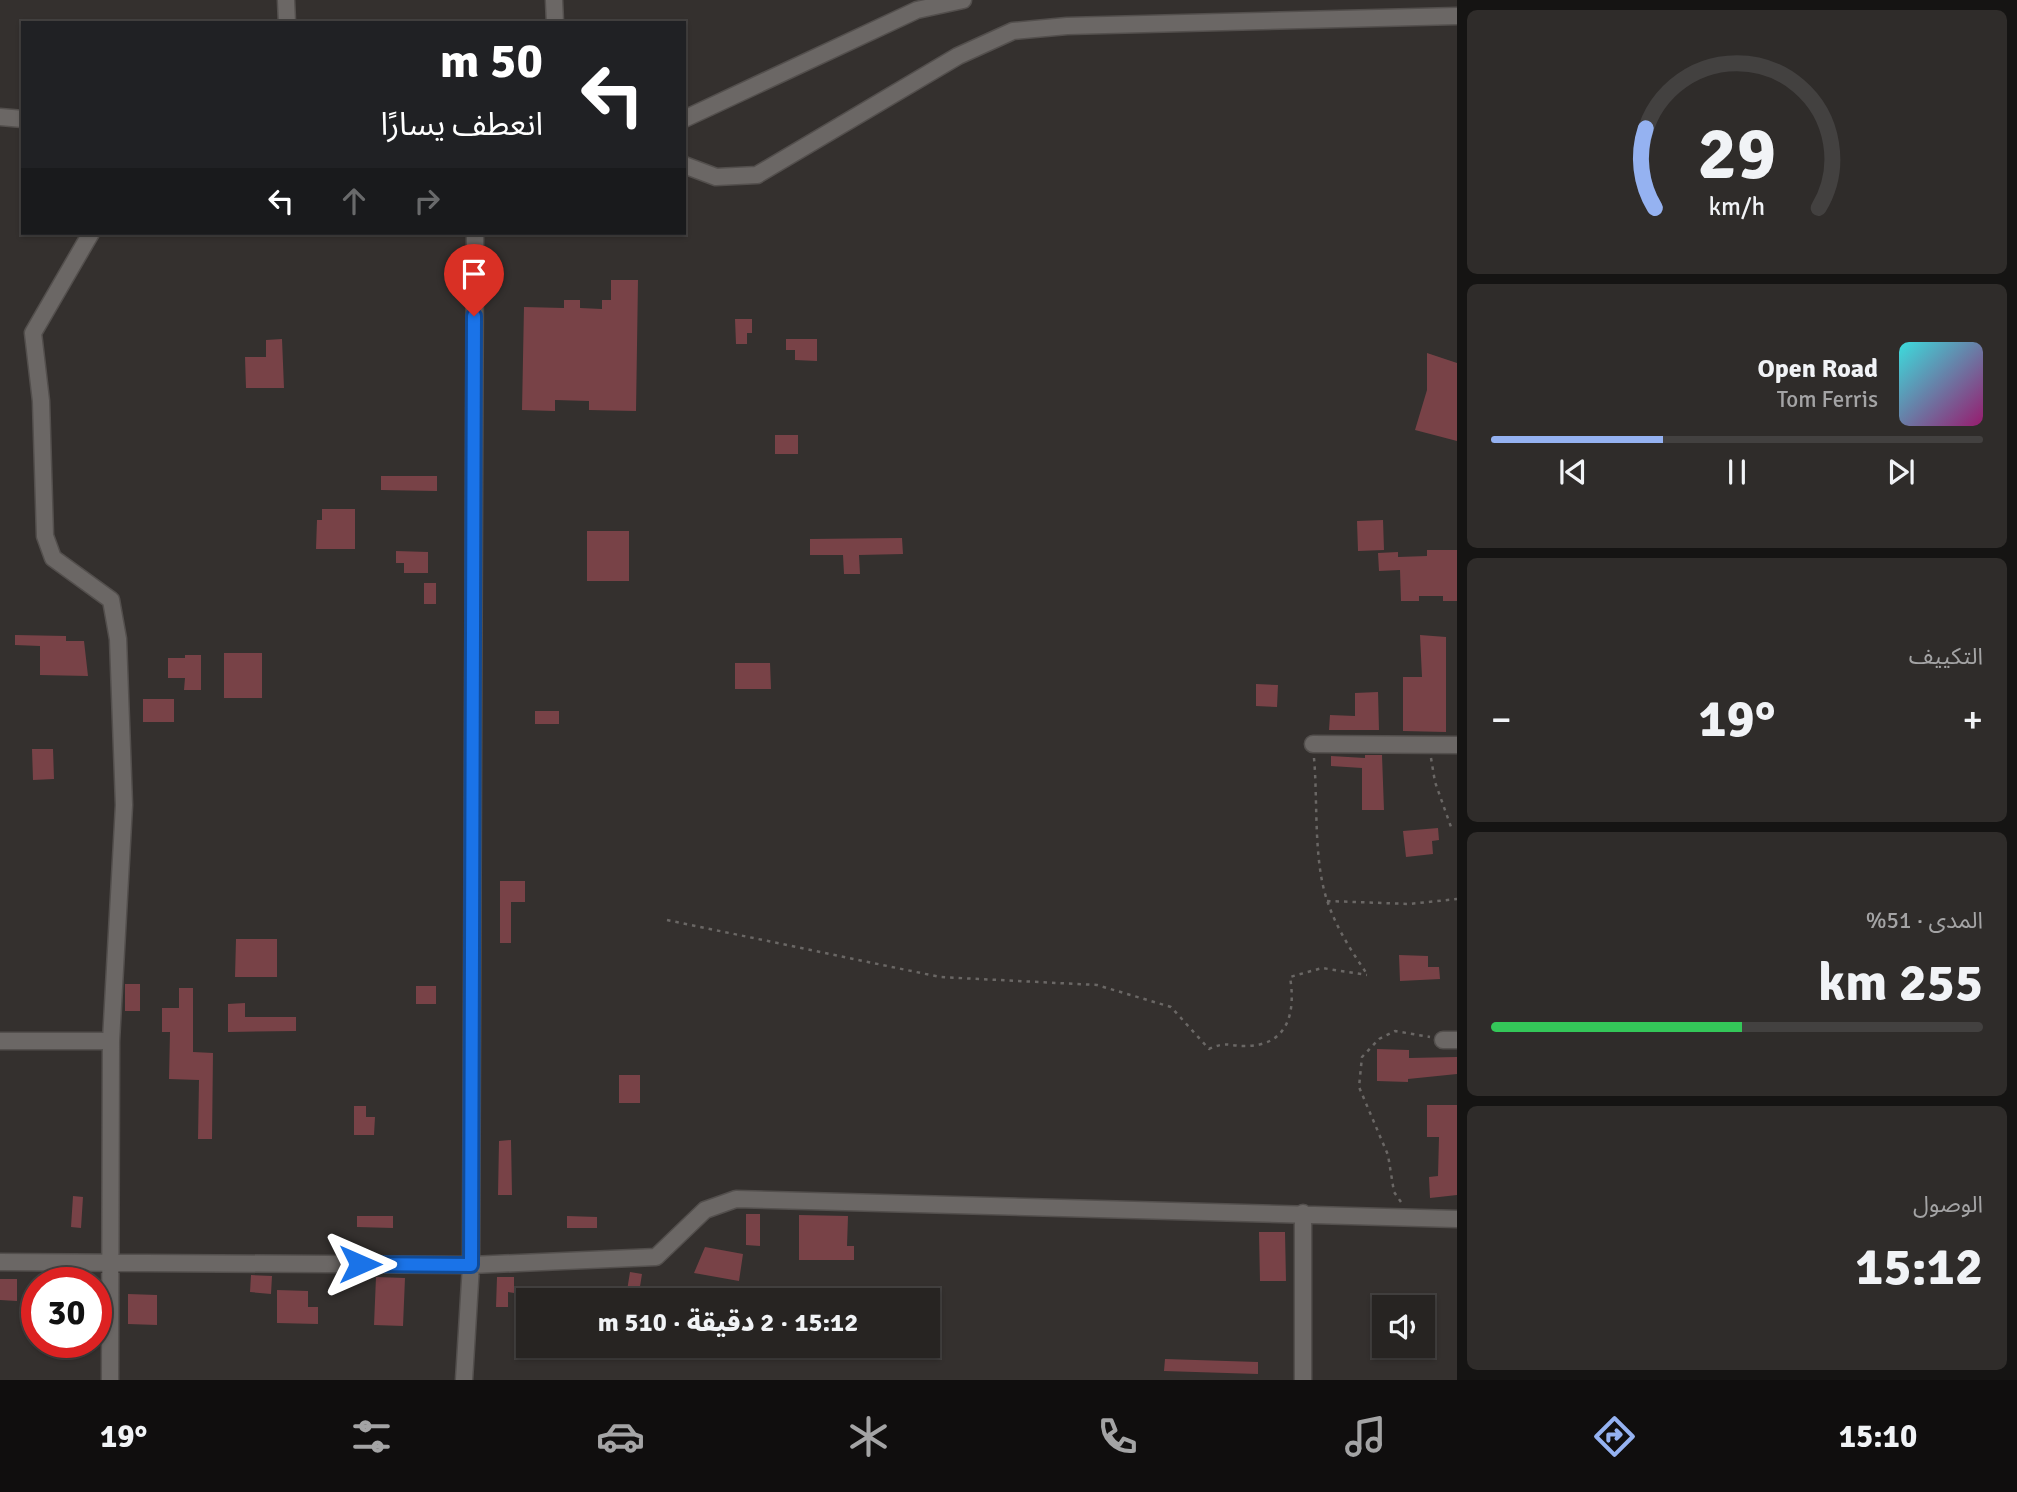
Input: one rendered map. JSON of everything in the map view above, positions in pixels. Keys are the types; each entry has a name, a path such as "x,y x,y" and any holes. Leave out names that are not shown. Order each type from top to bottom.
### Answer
{"street":[{"path":"286,0 286,21"},
{"path":"554,0 555,21"},
{"path":"686,119 917,10 963,0"},
{"path":"686,166 716,177 757,175 958,56 1013,31 1067,26 1457,16"},
{"path":"0,117 21,118"},
{"path":"89,235 33,333 41,401 45,536 53,558 111,600 118,639 124,805 111,1041 110,1380"},
{"path":"464,1380 471,1265 475,235"},
{"path":"1313,744 1457,745"},
{"path":"0,1041 111,1041"},
{"path":"0,1262 471,1265 656,1257 705,1210 736,1199 1457,1219"},
{"path":"1303,1213 1303,1380"}],"path":[{"path":"667,920 940,977 1097,985 1171,1007 1209,1049 1226,1042 1242,1046 1264,1044 1284,1030 1294,1003 1290,977 1321,968 1367,975 1346,943 1327,901 1321,862 1313,744"},
{"path":"1429,744 1435,782 1451,827"},
{"path":"1327,901 1409,904 1457,899"},
{"path":"1413,1217 1394,1192 1388,1156 1359,1087 1362,1057 1379,1040 1395,1031 1450,1040"}],"building":[{"path":"611,280 638,280 636,411 589,410 589,401 555,400 555,411 522,410 524,307 564,308 564,300 580,300 580,308 602,309 602,300 611,300"},
{"path":"735,319 752,319 752,333 747,333 747,344 736,344"},
{"path":"282,339 284,388 246,388 245,357 266,357 266,340"},
{"path":"786,339 817,339 817,361 795,360 795,350 786,350"},
{"path":"1427,353 1457,363 1457,441 1415,430 1427,390"},
{"path":"775,435 798,435 798,454 775,454"},
{"path":"381,476 437,476 437,491 381,490"},
{"path":"322,509 355,509 355,549 316,549 317,520 322,520"},
{"path":"1383,520 1384,550 1358,551 1357,521"},
{"path":"587,531 629,531 629,581 587,581"},
{"path":"902,538 903,554 859,555 860,574 844,574 843,555 810,555 810,539"},
{"path":"1427,550 1457,550 1457,601 1443,601 1443,596 1419,596 1419,601 1401,601 1400,570 1379,571 1378,553 1398,552 1398,557 1427,556"},
{"path":"396,551 428,552 428,573 404,573 404,563 396,563"},
{"path":"424,583 436,583 436,604 424,604"},
{"path":"15,635 66,636 66,641 84,641 88,676 40,675 40,646 15,645"},
{"path":"1420,635 1446,637 1446,732 1403,731 1403,677 1422,677"},
{"path":"224,653 262,653 262,698 224,698"},
{"path":"185,655 201,655 201,690 184,690 185,678 168,678 168,658 185,658"},
{"path":"735,663 770,663 771,689 735,689"},
{"path":"1256,684 1278,685 1277,707 1256,706"},
{"path":"1378,692 1379,730 1329,730 1330,715 1355,716 1355,693"},
{"path":"143,699 174,699 174,722 143,722"},
{"path":"535,711 559,711 559,724 535,724"},
{"path":"32,749 53,749 54,779 33,780"},
{"path":"1365,755 1382,755 1384,810 1362,810 1362,768 1331,766 1331,756 1365,758"},
{"path":"1438,828 1439,840 1432,841 1433,854 1406,857 1403,831"},
{"path":"500,881 525,881 525,902 511,902 511,943 500,943"},
{"path":"236,939 277,939 277,977 235,977"},
{"path":"1399,955 1428,956 1428,967 1439,967 1440,979 1400,981"},
{"path":"125,984 140,984 140,1011 125,1011"},
{"path":"416,986 436,986 436,1004 416,1004"},
{"path":"179,988 193,988 193,1052 213,1053 212,1139 198,1139 199,1080 169,1079 170,1032 162,1032 162,1008 179,1008"},
{"path":"245,1003 245,1017 296,1017 296,1031 228,1032 228,1004"},
{"path":"1377,1049 1409,1050 1409,1058 1457,1057 1457,1074 1408,1079 1408,1082 1377,1081"},
{"path":"619,1075 640,1075 640,1103 619,1103"},
{"path":"1427,1105 1457,1105 1457,1195 1430,1198 1429,1177 1438,1176 1439,1137 1427,1137"},
{"path":"354,1106 366,1106 366,1117 375,1117 374,1135 354,1135"},
{"path":"511,1140 512,1195 498,1195 499,1141"},
{"path":"73,1196 83,1197 81,1228 71,1227"},
{"path":"746,1214 760,1214 760,1246 746,1245"},
{"path":"799,1215 848,1216 847,1246 854,1246 854,1260 799,1260"},
{"path":"357,1216 393,1216 393,1228 357,1227"},
{"path":"567,1216 597,1217 597,1228 567,1228"},
{"path":"1259,1232 1285,1232 1286,1281 1260,1281"},
{"path":"705,1247 743,1254 739,1281 694,1273"},
{"path":"630,1272 642,1274 640,1288 627,1288"},
{"path":"251,1275 272,1276 271,1294 250,1292"},
{"path":"376,1277 405,1278 403,1326 374,1325"},
{"path":"497,1277 514,1277 514,1293 508,1292 508,1307 496,1307"},
{"path":"0,1279 17,1279 17,1301 0,1300"},
{"path":"277,1290 308,1291 308,1307 318,1307 318,1324 277,1323"},
{"path":"128,1294 157,1295 157,1325 128,1324"},
{"path":"1165,1359 1258,1362 1258,1374 1164,1371"}],"route":[{"path":"360,1264 471,1265 474,316"}]}
